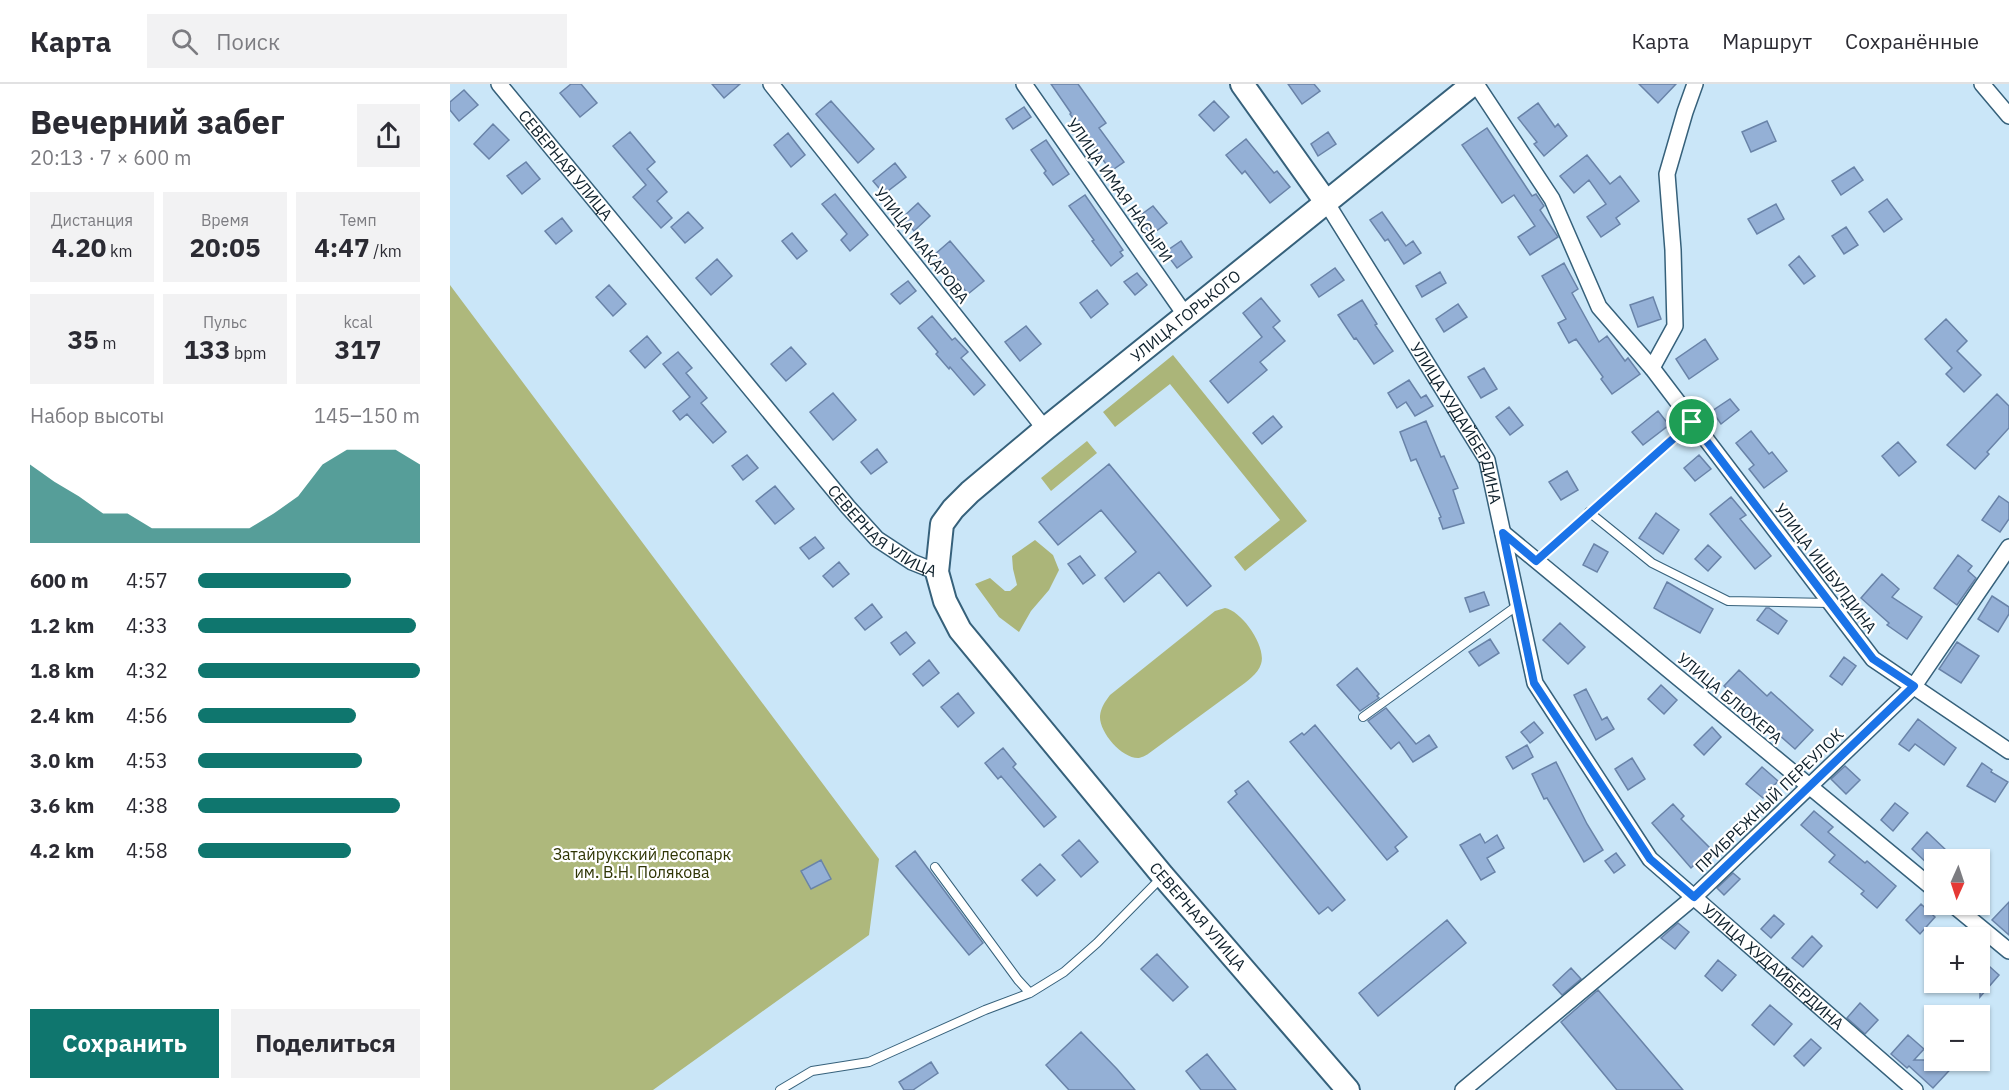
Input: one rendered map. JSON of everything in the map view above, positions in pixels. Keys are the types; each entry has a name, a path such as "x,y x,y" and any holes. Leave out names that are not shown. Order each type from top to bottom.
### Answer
{"main road":[{"name":"УЛИЦА ХУДАЙБЕРДИНА","path":"1242,84 1326,202"},
{"name":"УЛИЦА ГОРЬКОГО","path":"937,572 942,524 970,492 1474,84"},
{"name":"СЕВЕРНАЯ УЛИЦА","path":"937,572 945,601 960,630 1163,876 1348,1090"}],"street":[{"name":"СЕВЕРНАЯ УЛИЦА","path":"499,84 848,507 877,539 912,562 937,572"},
{"name":"УЛИЦА МАКАРОВА","path":"771,84 1045,429"},
{"name":"УЛИЦА ИМАЯ НАСЫРИ","path":"1024,84 1186,316"},
{"name":"УЛИЦА ИШБУЛДИНА","path":"1474,84 1552,199 1599,307 1652,368 1873,659 2009,751"},
{"path":"1652,368 1675,326 1673,250 1667,174 1684,112 1695,84"},
{"path":"1982,84 2009,116"},
{"name":"УЛИЦА ХУДАЙБЕРДИНА","path":"1326,202 1487,460 1534,683 1650,859 1915,1090"},
{"name":"УЛИЦА БЛЮХЕРА","path":"1503,533 1924,881"},
{"name":"ПРИБРЕЖНЫЙ ПЕРЕУЛОК","path":"1463,1090 1694,897 1914,686 2009,547"},
{"path":"1965,915 2009,951"}],"lane":[{"path":"1536,561 1692,422"},
{"path":"1589,512 1652,563 1728,601 1831,603"},
{"path":"1363,717 1518,605"},
{"path":"935,867 1030,993"},
{"path":"780,1090 812,1071 869,1062 985,1010 1030,993 1064,972 1097,943 1163,876"}],"green space":[{"name":"Затайрукский лесопарк им. В.Н. Полякова","path":"450,285 879,859 869,935 653,1090 450,1090"},
{"path":"1173,355 1307,521 1245,571 1234,557 1280,520 1170,384 1115,427 1103,412"},
{"path":"1087,441 1097,453 1051,491 1041,478"},
{"path":"1035,540 1053,555 1059,570 1049,590 1031,611 1019,632 999,617 975,584 990,578 1005,591 1010,591 1017,585 1012,556"},
{"path":"1225,608 1239,616 1257,640 1262,657 1257,671 1245,683 1147,754 1139,758 1132,757 1119,749 1107,737 1100,716 1110,695 1215,611"}],"building":[{"path":"571,84 581,84 597,103 580,117 560,93"},
{"path":"712,84 740,84 724,98"},
{"path":"1051,84 1078,84 1106,123 1099,128 1124,162 1111,171"},
{"path":"1288,84 1314,84 1320,91 1302,104"},
{"path":"1639,84 1676,84 1658,103"},
{"path":"464,90 478,105 459,121 450,110 450,102"},
{"path":"831,101 874,149 858,163 816,114"},
{"path":"1214,101 1229,117 1214,131 1199,115"},
{"path":"1538,103 1555,127 1558,124 1567,136 1544,156 1534,144 1537,142 1518,118"},
{"path":"1024,107 1031,117 1013,129 1006,119"},
{"path":"1767,121 1776,141 1751,152 1742,132"},
{"path":"493,124 509,140 489,159 474,144"},
{"path":"1487,128 1532,196 1536,194 1544,206 1540,210 1558,237 1530,255 1518,237 1535,226 1514,195 1502,203 1462,145"},
{"path":"630,132 655,162 647,169 667,192 657,201 672,218 661,228 633,197 646,185 613,146"},
{"path":"1328,132 1336,144 1318,156 1311,144"},
{"path":"788,133 805,155 791,167 774,145"},
{"path":"1246,139 1274,173 1277,171 1290,187 1270,203 1245,171 1242,174 1226,155"},
{"path":"1046,140 1069,174 1053,185 1031,150"},
{"path":"1587,155 1610,184 1620,176 1639,201 1616,218 1620,224 1601,237 1587,217 1606,204 1589,180 1574,193 1560,176"},
{"path":"526,162 540,179 522,194 507,176"},
{"path":"895,163 906,177 884,194 873,181"},
{"path":"1854,167 1863,180 1841,195 1832,181"},
{"path":"835,194 868,235 850,251 841,240 847,234 822,204"},
{"path":"1085,195 1123,250 1120,252 1123,256 1111,266 1069,206"},
{"path":"1887,199 1902,219 1884,232 1869,212"},
{"path":"918,203 930,216 914,231 902,218"},
{"path":"1776,204 1784,219 1757,234 1748,219"},
{"path":"1153,206 1167,223 1151,235 1138,217"},
{"path":"688,212 703,228 685,243 671,227"},
{"path":"1382,212 1406,246 1413,241 1421,253 1404,264 1388,239 1385,241 1370,220"},
{"path":"562,218 572,231 556,244 545,231"},
{"path":"1846,227 1858,245 1844,254 1832,236"},
{"path":"792,233 807,251 797,259 782,241"},
{"path":"950,241 984,281 968,294 960,282 934,255"},
{"path":"1181,241 1192,257 1177,268 1165,252"},
{"path":"1799,256 1815,276 1804,284 1789,265"},
{"path":"717,259 732,276 711,295 696,278"},
{"path":"1564,263 1578,289 1572,293 1599,342 1607,336 1625,361 1628,358 1640,374 1612,394 1576,339 1569,343 1558,323 1566,319 1542,276"},
{"path":"1335,268 1344,280 1319,297 1311,285"},
{"path":"1440,272 1446,283 1422,297 1416,286"},
{"path":"1137,273 1147,285 1135,295 1124,282"},
{"path":"908,281 916,291 900,304 891,294"},
{"path":"609,285 626,304 613,316 596,297"},
{"path":"1097,290 1108,304 1091,318 1080,303"},
{"path":"1653,297 1661,319 1638,327 1630,305"},
{"path":"1261,298 1280,321 1273,327 1285,341 1260,362 1267,370 1228,403 1210,381 1262,337 1243,313"},
{"path":"1362,300 1377,324 1375,325 1393,351 1374,364 1338,315"},
{"path":"1458,304 1467,317 1444,332 1436,319"},
{"path":"932,316 952,340 955,338 968,352 961,358 985,385 974,395 936,354 938,352 918,328"},
{"path":"1946,319 1967,341 1957,351 1981,375 1964,392 1946,374 1952,368 1925,339"},
{"path":"1026,326 1041,344 1020,361 1005,342"},
{"path":"647,336 661,353 645,368 630,351"},
{"path":"1705,339 1718,359 1689,379 1676,359"},
{"path":"791,347 806,364 786,381 771,364"},
{"path":"678,352 692,368 686,373 707,398 701,403 726,432 713,443 687,414 680,420 673,411 690,397 663,364"},
{"path":"1484,368 1497,389 1481,398 1468,377"},
{"path":"1409,380 1421,398 1426,395 1433,406 1415,416 1406,402 1397,408 1388,393"},
{"path":"833,393 856,420 833,440 810,412"},
{"path":"1997,394 2009,406 2009,428 1975,469 1947,445"},
{"path":"1730,399 1739,410 1721,424 1712,411"},
{"path":"1509,407 1523,425 1510,435 1496,417"},
{"path":"1658,411 1669,425 1643,445 1632,432"},
{"path":"1273,416 1282,427 1262,444 1253,433"},
{"path":"1426,421 1441,457 1444,456 1458,488 1453,490 1464,523 1443,529 1439,518 1441,517 1416,459 1411,461 1400,432"},
{"path":"1751,431 1769,454 1772,452 1787,471 1764,488 1749,469 1754,465 1736,443"},
{"path":"1898,442 1916,462 1899,476 1882,456"},
{"path":"877,449 887,462 871,474 861,462"},
{"path":"747,455 758,468 743,480 732,466"},
{"path":"1699,455 1711,469 1695,481 1684,468"},
{"path":"1109,464 1211,586 1187,606 1159,572 1124,602 1105,578 1136,552 1101,510 1058,545 1039,522"},
{"path":"1567,471 1578,490 1561,500 1549,482"},
{"path":"775,486 794,509 775,524 756,501"},
{"path":"1999,496 2009,503 2009,519 2000,532 1982,520"},
{"path":"1731,497 1746,515 1740,519 1771,556 1755,569 1710,514"},
{"path":"1656,513 1679,530 1663,554 1639,538"},
{"path":"815,537 824,548 809,559 800,548"},
{"path":"1594,544 1608,552 1597,572 1583,565"},
{"path":"1708,545 1721,557 1708,571 1695,559"},
{"path":"1958,555 1972,566 1968,571 1976,578 1957,605 1934,588"},
{"path":"1080,556 1095,575 1083,584 1068,564"},
{"path":"839,562 849,574 833,587 823,576"},
{"path":"1882,574 1899,589 1892,597 1922,617 1907,639 1887,625 1889,623 1861,598"},
{"path":"1667,582 1713,609 1700,633 1654,608"},
{"path":"1484,592 1489,605 1470,612 1465,598"},
{"path":"1992,596 2009,607 2009,614 1998,632 1978,619"},
{"path":"872,604 882,617 865,630 855,618"},
{"path":"1766,608 1787,621 1778,634 1757,620"},
{"path":"1560,623 1585,647 1568,664 1543,640"},
{"path":"906,632 915,643 900,655 891,643"},
{"path":"1490,639 1499,653 1479,666 1469,652"},
{"path":"1957,642 1979,656 1961,683 1939,669"},
{"path":"1844,657 1856,666 1842,685 1830,676"},
{"path":"929,660 939,673 923,686 913,674"},
{"path":"1357,668 1379,694 1377,696 1379,698 1360,711 1337,685"},
{"path":"1739,670 1767,696 1771,692 1813,730 1795,749 1724,686"},
{"path":"1661,685 1677,700 1664,714 1648,699"},
{"path":"1586,689 1602,720 1607,717 1614,729 1596,740 1574,695"},
{"path":"958,693 974,713 958,727 941,707"},
{"path":"1386,708 1416,744 1429,735 1437,747 1413,762 1399,742 1391,749 1368,721"},
{"path":"1918,719 1956,748 1944,765 1915,744 1909,751 1899,744"},
{"path":"1534,722 1543,733 1530,743 1521,732"},
{"path":"1315,725 1407,837 1395,847 1398,851 1387,860 1290,742 1302,733 1304,735"},
{"path":"1712,727 1721,737 1704,755 1694,745"},
{"path":"1527,745 1533,757 1513,769 1506,757"},
{"path":"1003,748 1016,764 1013,767 1056,817 1044,827 1001,776 998,779 985,763"},
{"path":"1632,758 1645,779 1628,790 1615,769"},
{"path":"1556,762 1587,824 1603,850 1584,862 1547,798 1544,799 1532,774"},
{"path":"1982,763 1992,770 1991,772 2008,782 1995,802 1967,786"},
{"path":"1845,766 1860,780 1846,794 1831,779"},
{"path":"1762,767 1778,781 1763,798 1746,784"},
{"path":"1248,781 1345,900 1332,911 1328,907 1319,914 1228,802 1237,794 1235,791"},
{"path":"1895,803 1908,813 1893,831 1881,820"},
{"path":"1673,804 1684,816 1681,819 1711,849 1691,868 1652,823"},
{"path":"1814,811 1833,827 1828,832 1896,886 1877,908 1861,894 1864,891 1829,862 1835,855 1801,825"},
{"path":"1927,832 1945,849 1924,849 1924,860 1912,849"},
{"path":"1480,834 1485,843 1497,835 1504,848 1487,858 1495,872 1481,880 1460,845"},
{"path":"1079,840 1098,862 1081,877 1062,855"},
{"path":"915,851 983,943 969,955 896,866"},
{"path":"1616,853 1625,865 1614,873 1605,861"},
{"path":"821,860 831,879 811,889 801,871"},
{"path":"1040,864 1055,880 1037,896 1022,880"},
{"path":"1733,873 1740,879 1724,895 1717,888"},
{"path":"2009,902 2009,935 1992,920"},
{"path":"1921,904 1924,907 1924,915 1935,917 1920,934 1906,920"},
{"path":"1774,915 1784,924 1771,938 1761,929"},
{"path":"1447,920 1466,943 1378,1016 1359,993"},
{"path":"1678,923 1689,932 1675,949 1661,938"},
{"path":"1812,936 1822,946 1803,967 1792,958"},
{"path":"1157,954 1188,987 1173,1001 1141,969"},
{"path":"1718,960 1736,975 1722,991 1705,976"},
{"path":"1990,967 1999,975 1990,985"},
{"path":"1571,968 1581,979 1562,995 1553,985"},
{"path":"1598,990 1683,1090 1617,1090 1561,1022"},
{"path":"1860,1003 1878,1020 1865,1034 1847,1018"},
{"path":"1770,1005 1792,1024 1774,1045 1752,1025"},
{"path":"1081,1032 1135,1090 1069,1090 1046,1065"},
{"path":"1908,1035 1924,1049 1914,1060 1924,1060 1924,1071 1949,1071 1933,1088 1909,1066 1907,1068 1891,1054"},
{"path":"1811,1039 1821,1048 1804,1066 1794,1056"},
{"path":"1207,1054 1236,1090 1201,1090 1186,1071"},
{"path":"931,1062 938,1073 913,1090 904,1090 899,1082"}],"route":[{"path":"1692,422 1873,659 1914,686 1694,897 1650,859 1534,683 1503,533 1536,561 1692,422"}]}
